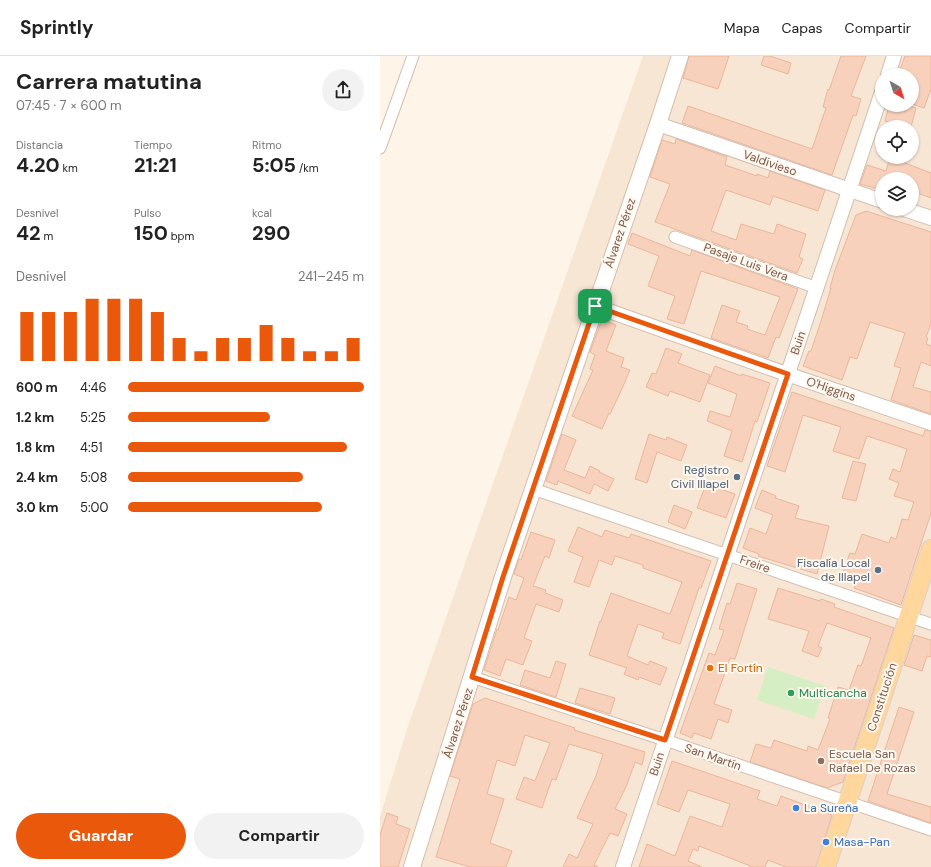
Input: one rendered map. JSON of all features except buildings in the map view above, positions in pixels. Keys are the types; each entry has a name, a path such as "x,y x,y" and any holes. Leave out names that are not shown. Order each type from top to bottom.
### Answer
{"main road":[{"name":"Álvarez Pérez","path":"415,866 503,577 680,56"},
{"name":"Constitución","path":"826,867 931,549"}],"street":[{"path":"380,148 413,56"},
{"path":"890,68 894,56"},
{"name":"Buin","path":"623,867 875,112"},
{"name":"Valdivieso","path":"658,124 875,199"},
{"path":"919,214 931,218"},
{"name":"Pasaje Luis Vera","path":"675,237 816,288"},
{"name":"O'Higgins","path":"595,306 931,423"},
{"name":"Freire","path":"533,489 931,624"},
{"name":"San Martín","path":"472,677 665,740 931,830"}],"shaded area":[{"path":"643,56 931,56 931,867 380,867 380,817 407,729"}],"green space":[{"name":"Multicancha","path":"768,667 825,686 814,719 757,700"}],"place":[{"name":"Registro Civil Illapel","path":"737,477"},
{"name":"Fiscalía Local de Illapel","path":"878,570"},
{"name":"El Fortín","path":"710,668"},
{"name":"Multicancha","path":"791,693"},
{"name":"Escuela San Rafael De Rozas","path":"821,761"},
{"name":"La Sureña","path":"796,808"},
{"name":"Masa-Pan","path":"826,842"}],"route":[{"path":"595,306 788,374 665,740 472,677 503,577 595,306"}]}
